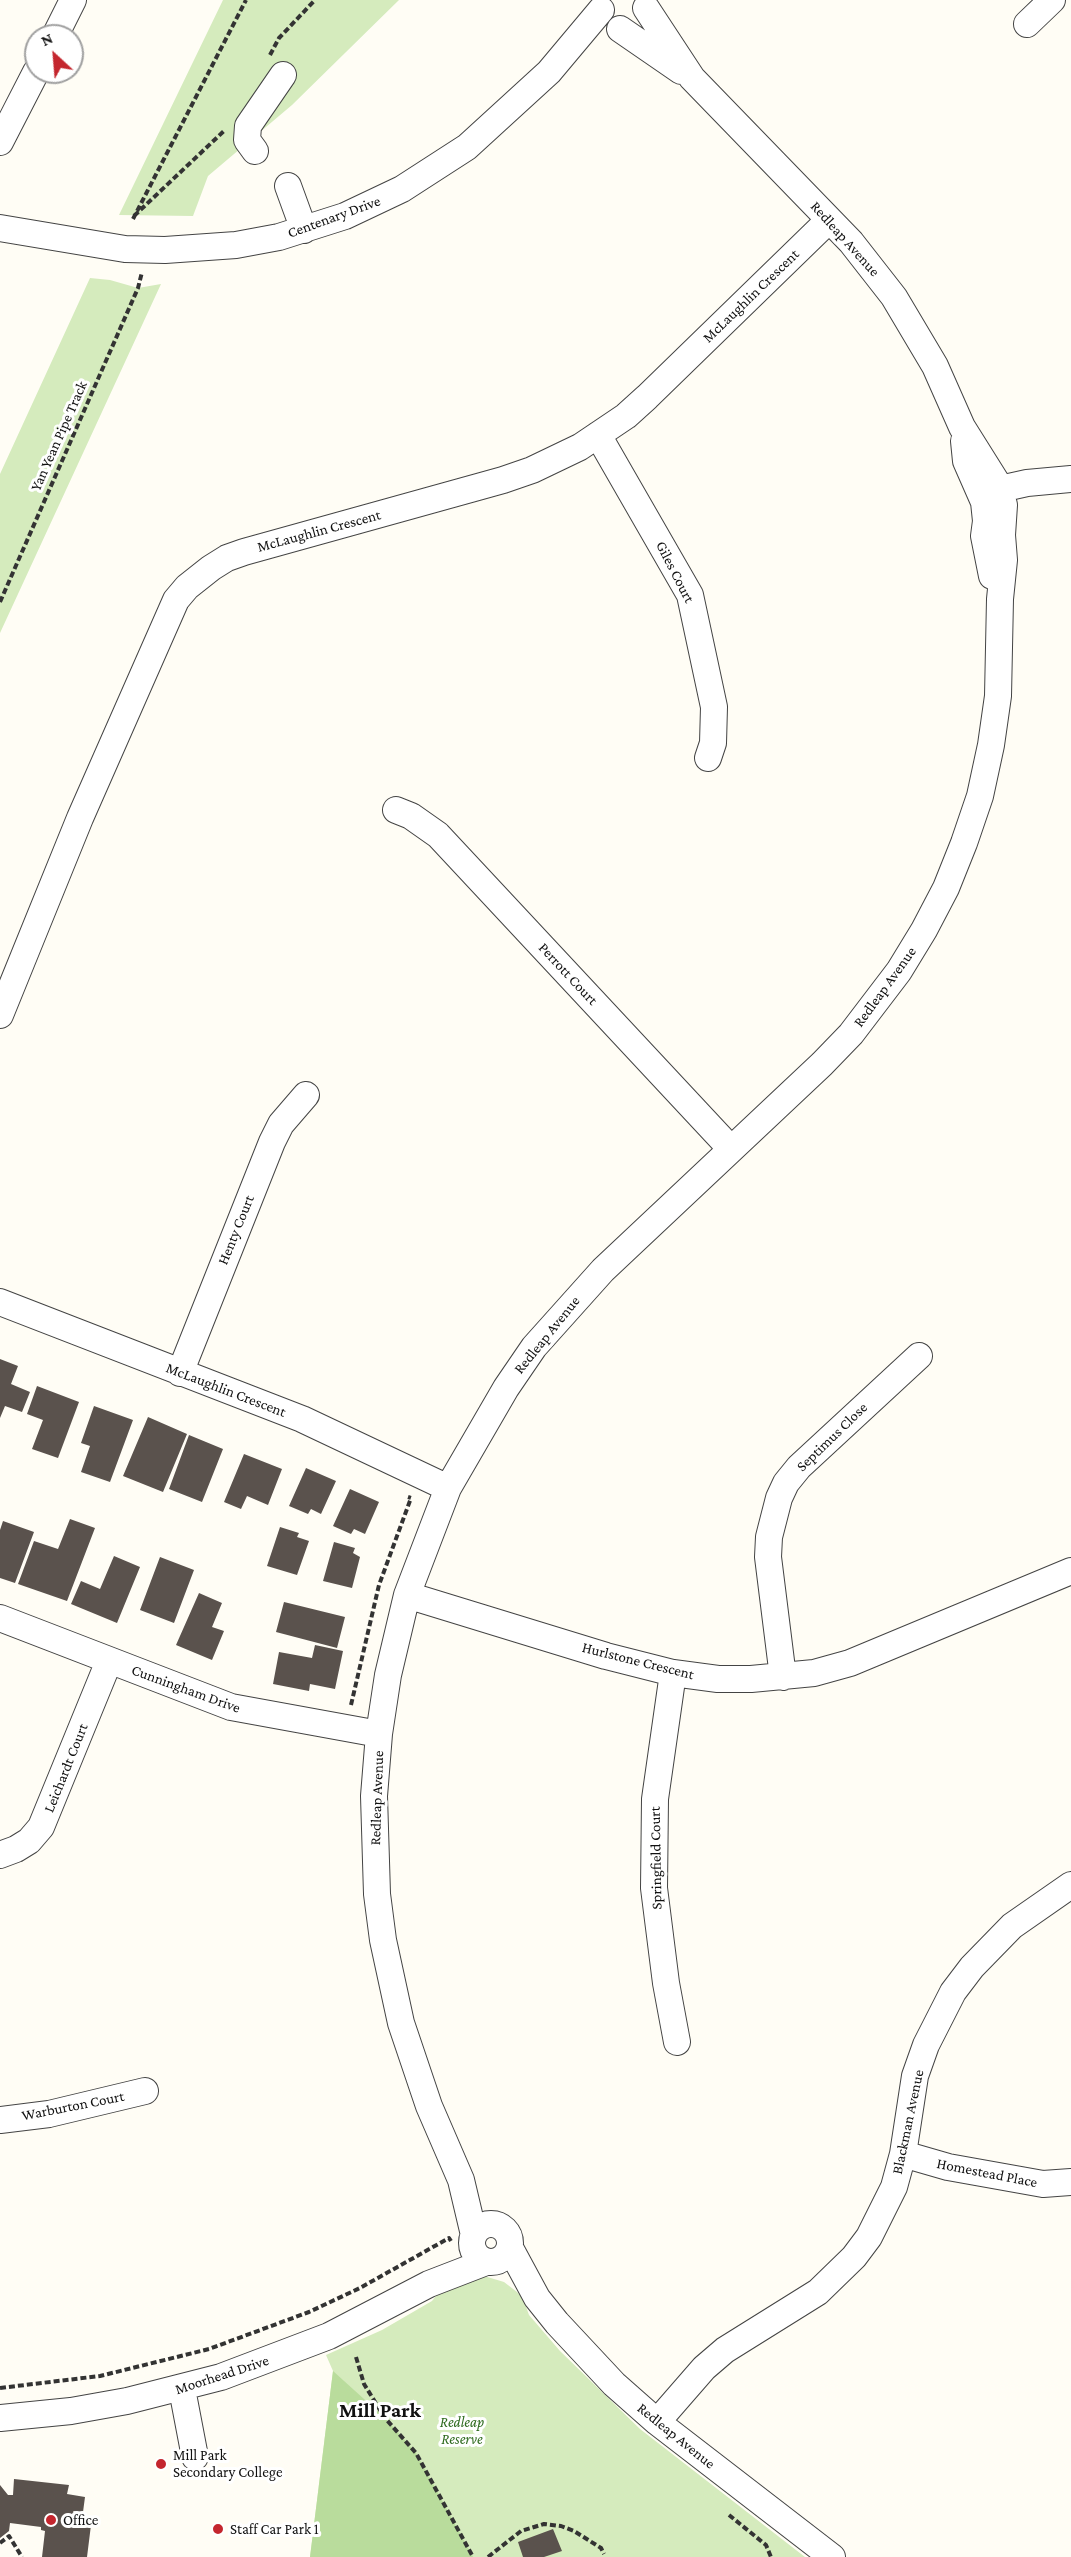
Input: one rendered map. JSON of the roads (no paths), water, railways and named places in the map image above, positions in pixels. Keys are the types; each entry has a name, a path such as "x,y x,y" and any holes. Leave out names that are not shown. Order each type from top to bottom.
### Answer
{"street":[{"path":"61,24 73,0"},
{"path":"1027,24 1052,0"},
{"name":"Centenary Drive","path":"0,228 125,249 165,250 236,245 304,230 373,204 434,170 497,122 609,16 634,26 640,21 645,2"},
{"name":"Redleap Avenue","path":"645,2 692,78"},
{"name":"Redleap Avenue","path":"537,2298 479,2247 461,2180 413,2064 391,1982 383,1940 377,1894 374,1796 379,1734 388,1675 407,1595 448,1488 506,1388 534,1347 603,1270 822,1064 857,1026 899,971 946,888 980,796 998,696 1000,599 987,559 984,536 986,521 996,497 966,461 962,427 935,366 911,323 872,267 830,220 692,78 609,16"},
{"path":"255,151 247,140 248,126 283,75"},
{"path":"1,143 30,84"},
{"path":"288,186 304,230"},
{"name":"Centenary Drive","path":"0,211 41,234"},
{"name":"McLaughlin Crescent","path":"0,1015 80,818 176,600 187,587 227,558 522,474 555,460 626,416 830,220"},
{"name":"Giles Court","path":"598,435 690,595 714,707 714,735 708,758"},
{"path":"996,497 1027,483 1071,479"},
{"name":"Perrott Court","path":"396,810 426,825 438,835 731,1149"},
{"name":"Henty Court","path":"180,1373 272,1142 281,1124 306,1095"},
{"name":"McLaughlin Crescent","path":"0,1302 323,1428 448,1488"},
{"name":"Septimus Close","path":"783,1677 768,1557 771,1527 779,1498 786,1483 799,1467 919,1356"},
{"name":"Hurlstone Crescent","path":"407,1595 606,1656 673,1673 718,1679 783,1677 814,1673 850,1663 1071,1571"},
{"name":"Cunningham Drive","path":"0,1618 231,1707 379,1734"},
{"name":"Leichardt Court","path":"0,1855 16,1850 29,1841 41,1827 109,1661"},
{"name":"Springfield Court","path":"673,1673 655,1799 654,1878 658,1932 677,2042"},
{"name":"Blackman Avenue","path":"657,2422 704,2368 725,2350 798,2306 836,2278 869,2237 894,2187 903,2154 915,2076 926,2045 953,1992 972,1967 1012,1926 1071,1885"},
{"name":"Warburton Court","path":"0,2120 49,2114 145,2091"},
{"name":"Homestead Place","path":"903,2154 948,2167 1043,2184 1071,2182"},
{"name":"Redleap Avenue","path":"479,2247 506,2230 510,2238 510,2248 537,2298 562,2330 614,2384 657,2422 832,2557"},
{"name":"Moorhead Drive","path":"0,2418 70,2411 182,2389 221,2378 329,2336 429,2284 479,2247"},
{"path":"182,2389 195,2457"}],"place":[{"name":"Mill Park Secondary College","path":"161,2464"},
{"name":"Office","path":"51,2520"},
{"name":"Staff Car Park 1","path":"218,2529"}],"district":[{"name":"Mill Park","path":"380,2411"}],"park label":[{"name":"Redleap Reserve","path":"462,2430"}]}
